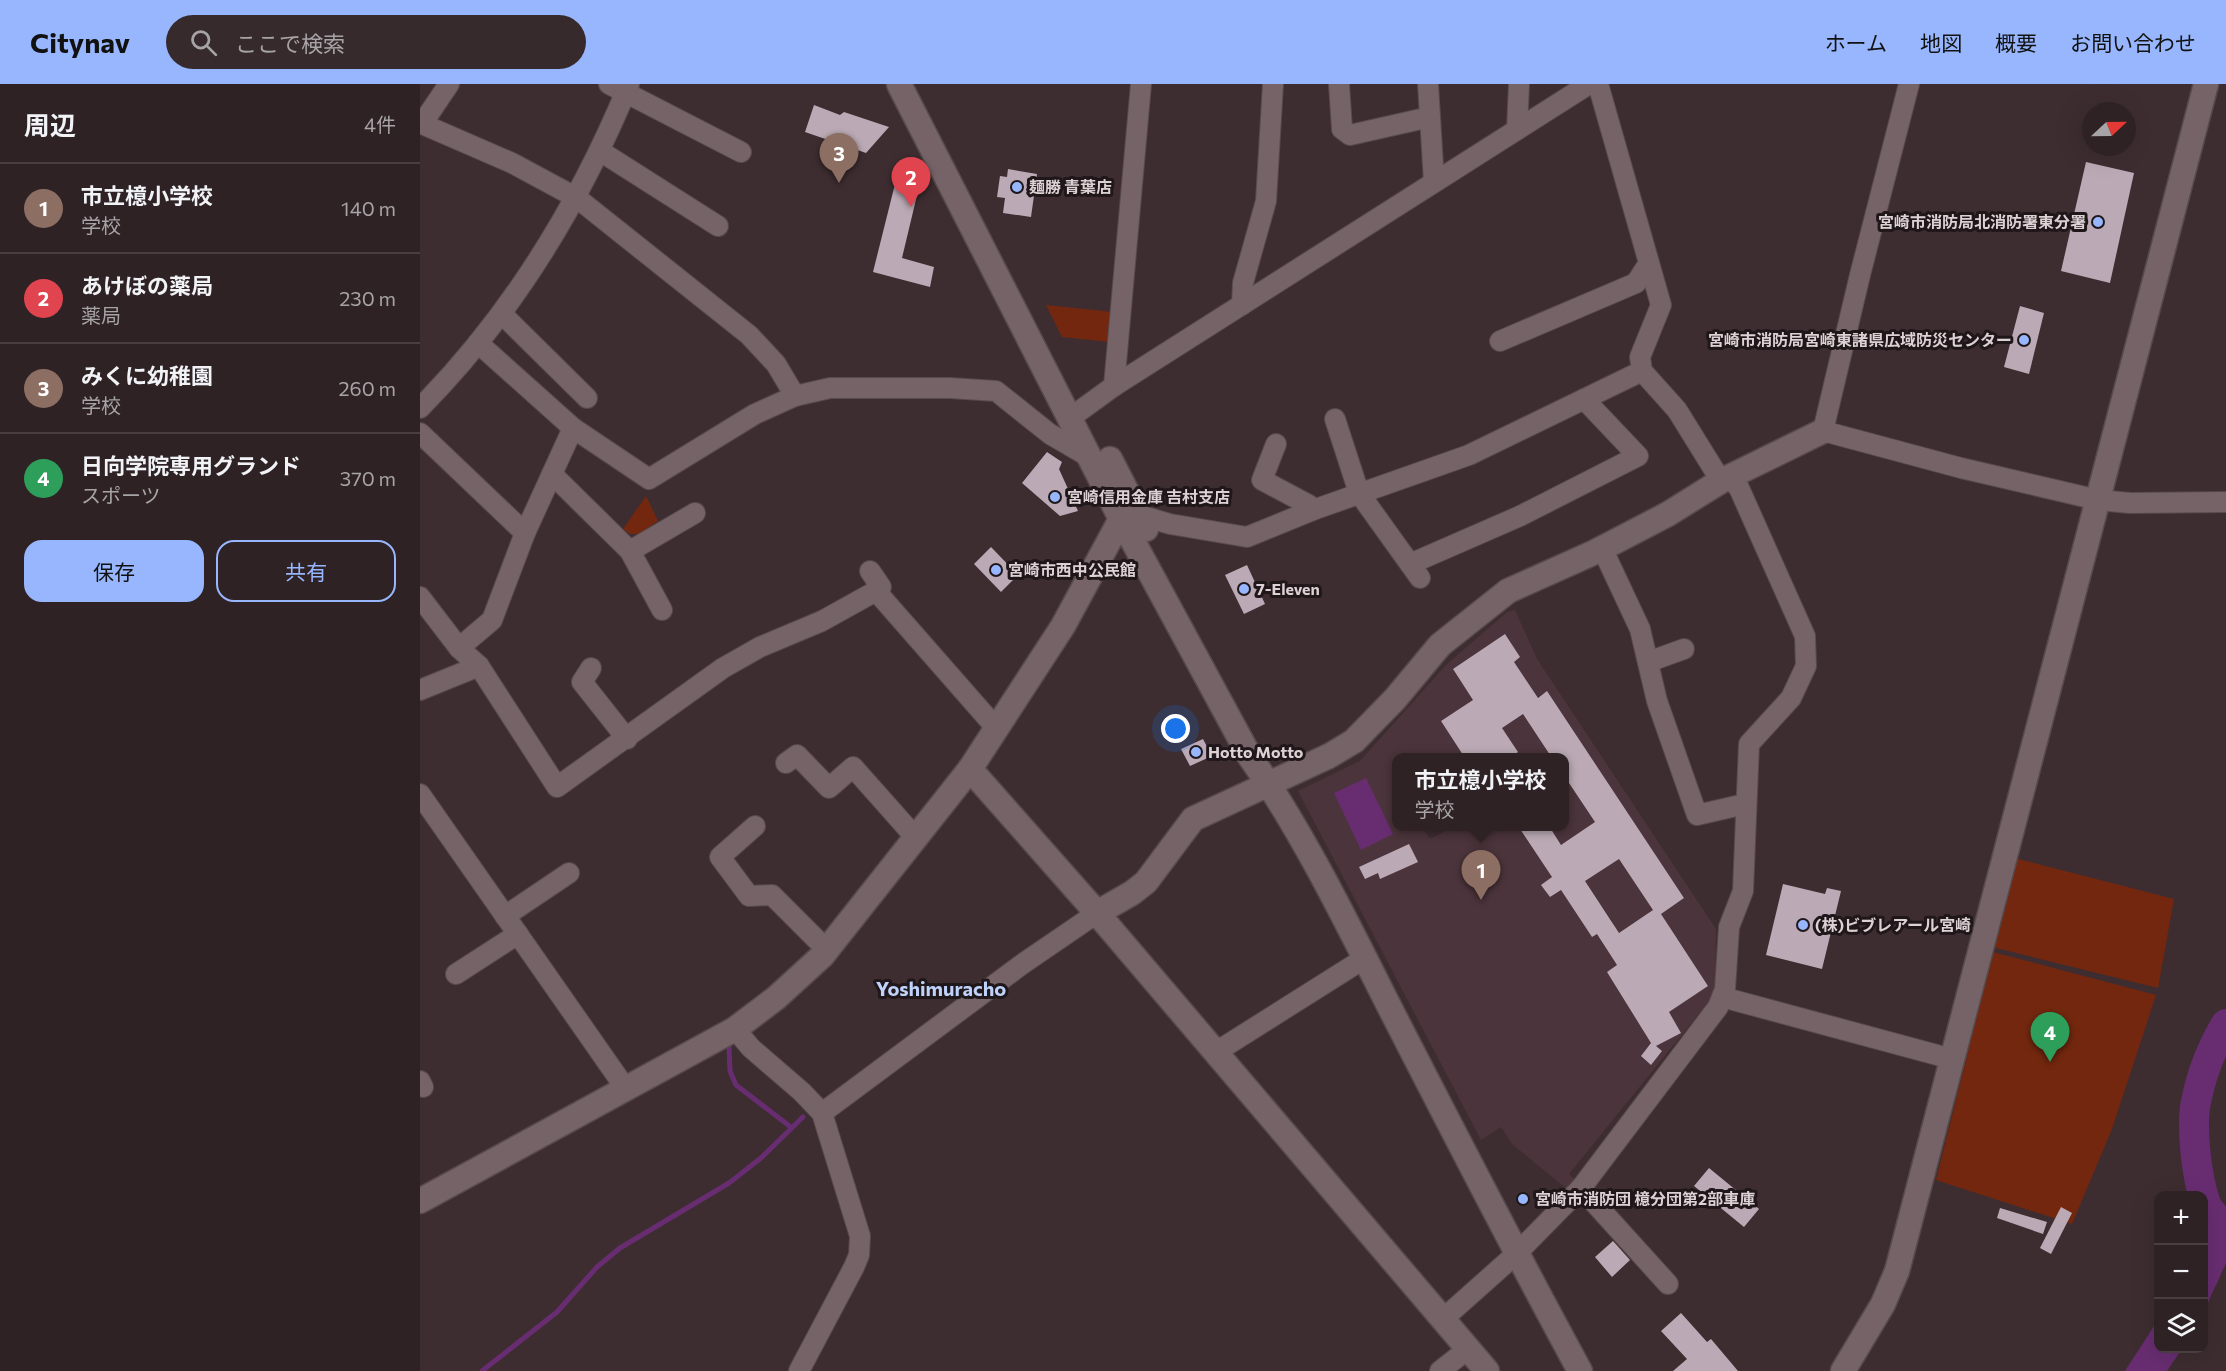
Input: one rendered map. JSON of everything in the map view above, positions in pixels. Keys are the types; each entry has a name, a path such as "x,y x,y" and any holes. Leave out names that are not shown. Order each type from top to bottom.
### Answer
{"street":[{"path":"449,84 421,124 512,163 577,198 749,335 776,364 795,396"},
{"path":"899,84 1077,413 1091,458 1130,517 1247,537 1359,493 1469,455 1642,371"},
{"path":"915,84 1130,517 1260,754 1270,784 1365,958 1516,1254 1580,1371"},
{"path":"1114,386 1141,84"},
{"path":"1242,304 1243,284 1266,201 1272,84"},
{"path":"1340,84 1342,129 1350,135 1430,117"},
{"path":"1428,84 1434,182"},
{"path":"1517,130 1519,84"},
{"path":"1077,413 1114,386 1589,84"},
{"path":"1443,1319 1516,1254 1581,1188 1718,1007 1725,989 1729,927 1743,891 1749,744 1791,698 1806,666 1805,636 1739,488 1725,479 1677,411 1642,371 1640,357 1660,305 1598,84"},
{"path":"1823,431 1909,84"},
{"path":"1843,1371 1883,1304 1897,1271 2206,84"},
{"path":"420,408 502,314 577,198 600,151 622,87 741,152"},
{"path":"600,151 718,226"},
{"path":"1500,341 1636,283 1649,263"},
{"path":"502,314 587,398"},
{"path":"478,343 573,428 650,479 755,414 795,396 830,388 950,388 996,391 1050,434 1091,458"},
{"path":"1335,419 1359,493 1415,571 1638,456 1584,399"},
{"path":"459,648 492,620 525,533 573,428"},
{"path":"822,1113 1021,965 1146,882 1193,819 1329,756 1354,741 1395,699 1440,645 1508,591 1602,548 1668,514 1725,479 1823,431 1961,468 2097,500 2130,503 2226,502"},
{"path":"420,433 525,533"},
{"path":"1276,444 1262,480 1309,505 1313,510"},
{"path":"552,474 630,551 662,610"},
{"path":"630,551 695,513"},
{"path":"420,1201 735,1029 776,998 827,950 970,769 1063,626 1130,517"},
{"path":"1602,548 1640,629 1657,701 1697,815 1745,804"},
{"path":"420,597 459,648 479,666 557,787 723,668 760,647 822,621 876,591 880,587 870,571"},
{"path":"876,591 997,729"},
{"path":"1648,662 1684,649"},
{"path":"420,690 479,666"},
{"path":"591,668 582,682 627,739"},
{"path":"786,764 797,755 829,788 853,767 916,838"},
{"path":"970,769 1097,913 1486,1371"},
{"path":"420,794 626,1089"},
{"path":"755,826 720,857 749,896 772,895 827,950"},
{"path":"505,916 569,873"},
{"path":"456,974 518,934"},
{"path":"1216,1052 1365,958"},
{"path":"1722,997 1952,1059"},
{"path":"735,1029 750,1048 802,1092 822,1113 860,1236 859,1255 799,1371"},
{"path":"1581,1188 1668,1284"},
{"path":"1440,1371 1468,1349"}],"shaded area":[{"path":"1046,305 1113,312 1110,342 1062,337"},
{"path":"646,496 658,521 639,534 630,534 623,529"},
{"path":"1515,610 1537,659 1716,929 1715,994 1569,1174 1575,1179 1567,1189 1513,1145 1501,1127 1481,1140 1298,791 1360,761 1446,665 1507,612","holes":["1505,635 1468,692 1453,669","1657,908 1708,986 1655,1021 1607,972 1617,965"]},
{"path":"1366,778 1393,834 1361,850 1334,793"},
{"path":"2011,857 2174,899 2158,988 1992,947"},
{"path":"1993,952 2156,995 2112,1129 2072,1224 1936,1180"},
{"path":"2220,1199 2226,1207 2226,1263 2208,1302 2208,1245 2208,1204"},
{"path":"2154,1326 2154,1353 2179,1353 2167,1371 2125,1371"}],"building":[{"path":"814,105 840,115 844,112 889,127 866,153 805,132"},
{"name":"宮崎市消防局北消防署東分署","path":"2086,162 2134,173 2110,283 2061,271"},
{"name":"麺勝 青葉店","path":"1008,169 1037,174 1031,217 1003,213 1005,198 997,197 1000,176 1007,177"},
{"path":"895,184 918,191 902,258 934,267 930,287 873,272"},
{"name":"宮崎市消防局宮崎東諸県広域防災センター","path":"2020,306 2044,313 2029,374 2004,367"},
{"name":"宮崎信用金庫 吉村支店","path":"1047,452 1062,462 1059,469 1078,511 1060,516 1022,483"},
{"name":"宮崎市西中公民館","path":"991,547 1018,575 1001,592 974,564"},
{"name":"7-Eleven","path":"1247,565 1265,604 1244,614 1225,575"},
{"path":"1505,634 1520,657 1514,662 1538,698 1547,691 1684,898 1661,914 1708,986 1669,1012 1681,1033 1656,1046 1662,1051 1651,1065 1641,1056 1651,1043 1607,972 1617,965 1597,934 1592,937 1561,890 1550,897 1541,885 1552,877 1521,831 1552,831 1561,845 1595,822 1569,783 1569,753 1549,753 1523,714 1502,728 1517,753 1462,753 1441,721 1473,700 1453,669","holes":["1619,859 1653,910 1619,933 1585,881"]},
{"name":"Hotto Motto","path":"1203,739 1212,756 1190,766 1181,749"},
{"path":"1409,844 1418,862 1380,879 1378,873 1365,879 1359,867"},
{"name":"(株)ビブレアール宮崎","path":"1783,884 1825,894 1827,888 1841,891 1822,969 1766,955"},
{"path":"1709,1168 1759,1209 1744,1227 1694,1186"},
{"path":"2061,1207 2072,1213 2051,1254 2040,1248"},
{"path":"2000,1208 2047,1222 2043,1234 1997,1218"},
{"path":"1613,1241 1630,1260 1612,1277 1595,1257"},
{"path":"1681,1313 1707,1342 1711,1339 1738,1371 1673,1371 1687,1359 1661,1331"}],"waterway":[{"path":"2208,1263 2214,1231 2201,1188 2194,1118 2201,1082 2216,1042 2226,1024"},
{"path":"729,1047 730,1071 736,1085 792,1128"},
{"path":"482,1371 557,1312 597,1267 620,1248 729,1183 761,1158 803,1117"}],"place":[{"name":"みくに幼稚園","path":"839,183"},
{"name":"麺勝 青葉店","path":"1017,187"},
{"name":"あけぼの薬局","path":"911,207"},
{"name":"宮崎市消防局北消防署東分署","path":"2098,222"},
{"name":"宮崎市消防局宮崎東諸県広域防災センター","path":"2024,340"},
{"name":"宮崎信用金庫 吉村支店","path":"1055,497"},
{"name":"宮崎市西中公民館","path":"996,570"},
{"name":"7-Eleven","path":"1244,589"},
{"name":"Hotto Motto","path":"1196,752"},
{"name":"市立檍小学校","path":"1481,900"},
{"name":"(株)ビブレアール宮崎","path":"1803,925"},
{"name":"日向学院専用グランド","path":"2050,1062"},
{"name":"宮崎市消防団 檍分団第2部車庫","path":"1523,1199"}],"district":[{"name":"Yoshimuracho","path":"941,989"}]}
